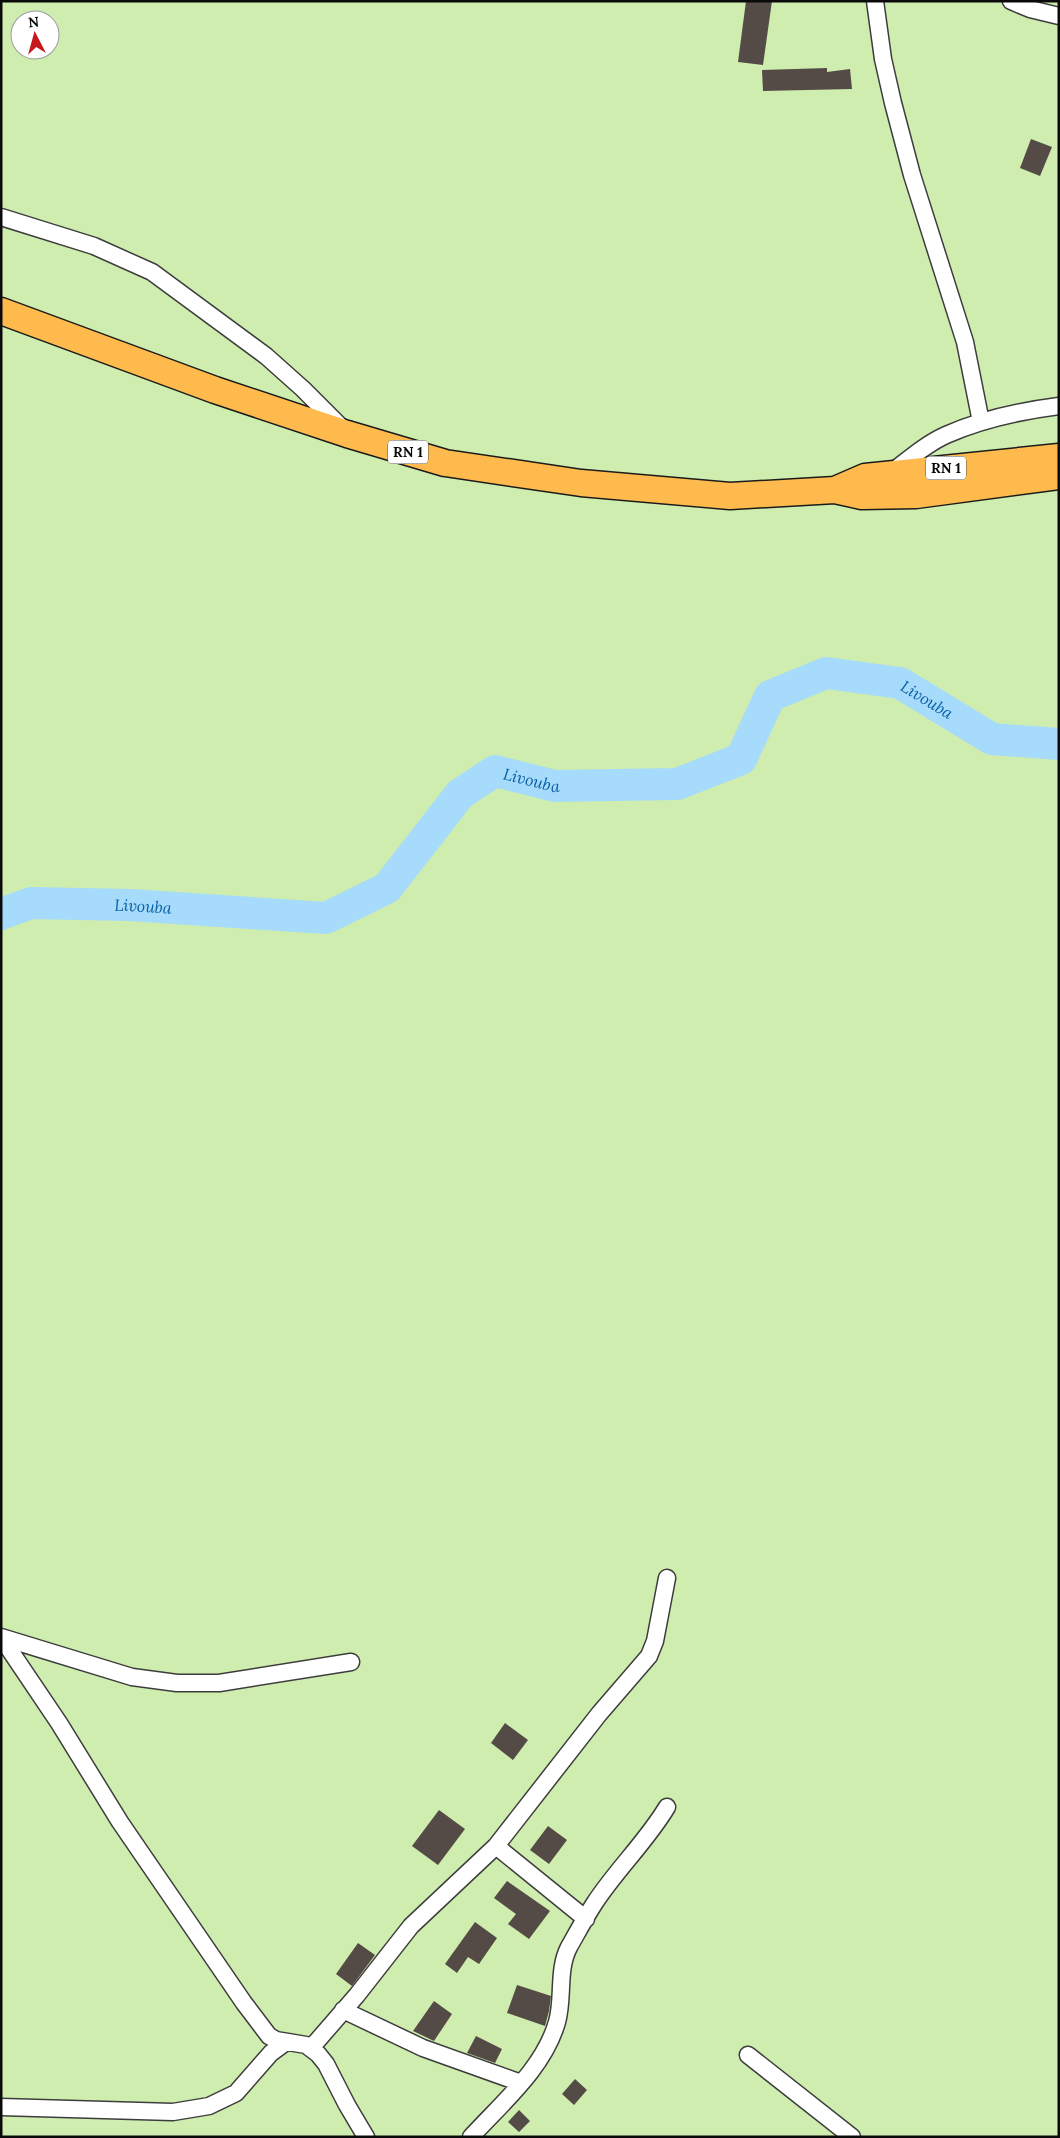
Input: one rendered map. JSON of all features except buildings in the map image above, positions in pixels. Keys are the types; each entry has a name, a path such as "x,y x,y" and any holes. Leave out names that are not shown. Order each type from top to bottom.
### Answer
{"highway":[{"name":"RN 1","path":"1,312 215,390 347,434 444,463 580,483 730,496 836,490 862,496 916,495 1059,476"},
{"name":"RN 1","path":"836,490 865,477 1059,457"}],"street":[{"path":"875,1 883,59 893,103 912,175 965,342 981,422"},
{"path":"1011,1 1030,9 1059,16"},
{"path":"1,217 94,246 152,272 266,356 303,389 347,434"},
{"path":"890,474 918,451 945,435 981,422 1020,412 1059,406"},
{"path":"311,2048 411,1926 496,1846 599,1714 649,1656 655,1641 667,1578"},
{"path":"1,1637 132,1677 177,1684 219,1683 351,1662"},
{"path":"1,1637 59,1722 120,1822 244,2003 269,2036 276,2040 297,2042 311,2048 326,2064 366,2137"},
{"path":"471,2137 521,2083 550,2042 558,2022 564,1964 568,1949 593,1905 655,1826 667,1807"},
{"path":"496,1846 586,1919"},
{"path":"343,2010 423,2048 521,2083"},
{"path":"1,2107 173,2112 208,2106 236,2093 271,2053 286,2042"},
{"path":"748,2055 852,2137"}],"green space":[{"path":"1,1 1059,1 1059,2137 1,2137"}],"waterway":[{"name":"Livouba","path":"1,914 31,903 130,905 326,918 387,888 460,794 495,771 555,786 677,784 741,759 770,696 826,673 900,683 992,739 1059,744"}]}
